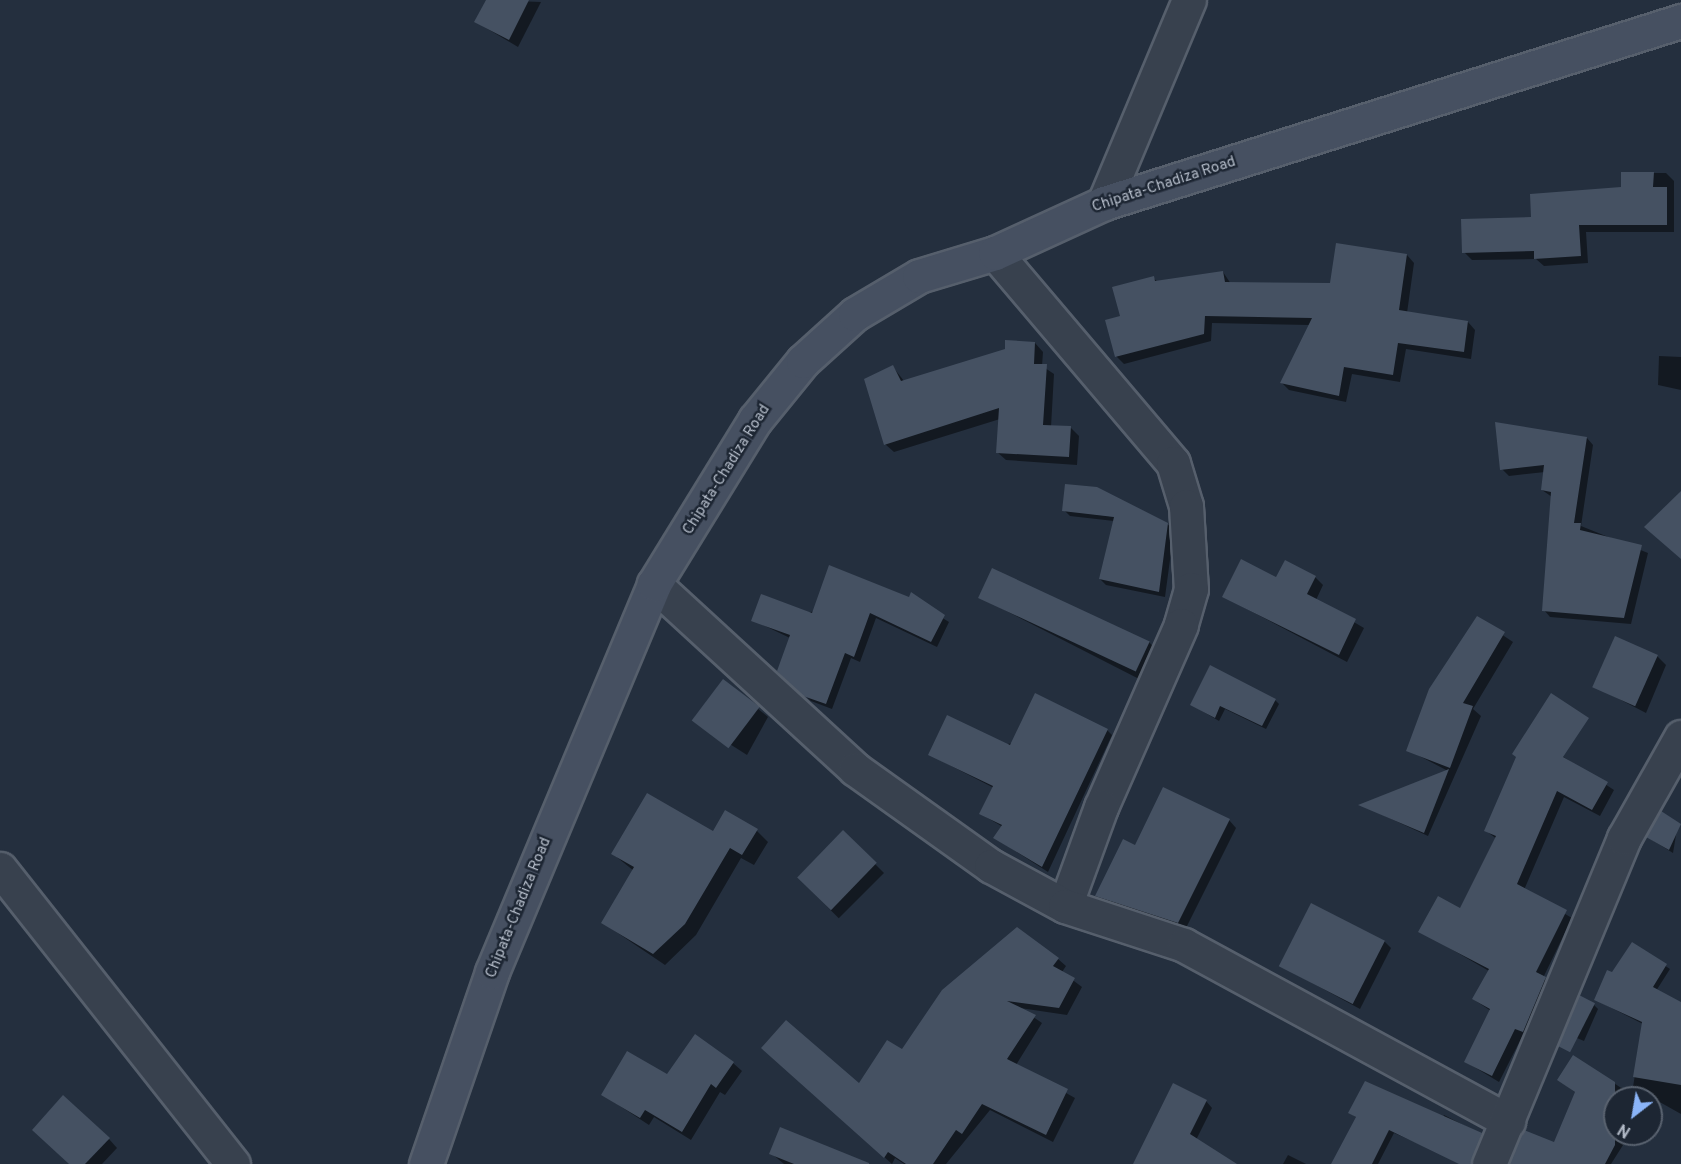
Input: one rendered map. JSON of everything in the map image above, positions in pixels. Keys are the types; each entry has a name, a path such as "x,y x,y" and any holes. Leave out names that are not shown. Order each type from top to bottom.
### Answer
{"main road":[{"name":"Chipata-Chadiza Road","path":"426,1164 492,972 654,584 755,420 803,361 855,314 919,276 995,253 1104,203 1681,21"}],"street":[{"path":"1104,203 1189,0"},
{"path":"995,253 1173,462 1187,516 1191,589 1181,625 1101,807 1065,906"},
{"path":"654,584 855,769 991,866 1065,906 1184,945 1508,1121"},
{"path":"1489,1164 1624,838 1681,738"},
{"path":"0,869 233,1164"}],"building":[{"path":"486,0 529,0 509,40 474,22"},
{"path":"1621,172 1654,172 1653,187 1667,187 1667,225 1579,225 1581,256 1534,259 1534,251 1462,253 1461,219 1531,217 1530,194 1621,187"},
{"path":"1336,243 1407,254 1399,310 1468,321 1464,352 1398,343 1393,375 1344,367 1339,396 1280,383 1312,318 1205,316 1204,334 1115,357 1105,320 1120,316 1112,287 1154,276 1155,281 1223,271 1225,282 1330,283"},
{"path":"1005,340 1035,342 1034,364 1047,364 1043,425 1071,426 1069,457 996,453 999,408 884,445 864,379 893,365 901,381 1005,349"},
{"path":"1495,422 1587,437 1574,523 1581,523 1580,530 1642,545 1624,618 1542,611 1551,492 1541,490 1544,465 1500,470"},
{"path":"1065,484 1097,487 1168,523 1159,592 1099,579 1114,517 1062,511"},
{"path":"1681,491 1681,559 1644,527"},
{"path":"1241,559 1276,577 1285,560 1316,576 1307,594 1356,619 1339,655 1222,597"},
{"path":"829,565 909,597 911,592 945,615 931,642 870,613 854,657 845,653 826,704 803,696 777,671 790,635 751,621 761,594 812,613"},
{"path":"992,568 1150,642 1136,671 978,598"},
{"path":"1477,616 1505,632 1463,703 1473,706 1450,768 1406,751 1429,689"},
{"path":"1615,636 1658,655 1635,706 1592,687"},
{"path":"1210,665 1276,699 1262,726 1220,706 1215,718 1190,705"},
{"path":"723,679 760,707 728,748 692,721"},
{"path":"1035,693 1108,729 1042,867 993,838 1002,825 979,814 993,786 928,755 947,715 1010,745"},
{"path":"1551,693 1589,718 1563,757 1608,782 1592,810 1557,791 1517,884 1567,910 1536,972 1546,977 1523,1032 1515,1029 1492,1076 1464,1062 1490,1009 1472,999 1489,969 1418,932 1438,896 1460,908 1496,836 1484,831 1516,757 1512,754"},
{"path":"1449,769 1424,833 1358,805"},
{"path":"1163,787 1230,819 1178,923 1095,896 1123,839 1135,845"},
{"path":"647,793 713,831 725,810 758,829 742,855 730,848 685,924 653,954 601,923 634,867 611,854"},
{"path":"1661,811 1681,824 1669,850 1646,837"},
{"path":"843,830 877,863 831,910 797,877"},
{"path":"1311,903 1385,941 1353,1004 1279,966"},
{"path":"1017,927 1059,958 1053,966 1075,978 1059,1008 1007,1001 1036,1015 1007,1059 1068,1089 1046,1135 982,1104 962,1134 956,1130 933,1164 906,1164 888,1152 884,1158 761,1048 786,1020 859,1083 887,1040 902,1049 942,990"},
{"path":"1632,942 1667,964 1653,987 1681,1002 1681,1085 1633,1077 1642,1022 1594,1000 1607,970 1612,972"},
{"path":"1579,995 1595,1003 1570,1052 1554,1044"},
{"path":"695,1034 734,1062 716,1088 711,1084 682,1132 645,1110 640,1118 601,1095 627,1051 667,1074"},
{"path":"1573,1055 1615,1082 1615,1086 1603,1086 1603,1146 1614,1146 1605,1164 1509,1164 1524,1130 1554,1142 1575,1092 1557,1080"},
{"path":"1365,1081 1482,1133 1471,1164 1459,1164 1389,1130 1372,1164 1331,1164 1356,1117 1348,1113"},
{"path":"1173,1083 1207,1100 1190,1134 1237,1164 1133,1164"},
{"path":"63,1095 110,1138 85,1164 69,1164 32,1130"},
{"path":"780,1127 869,1164 794,1164 769,1154"}]}
